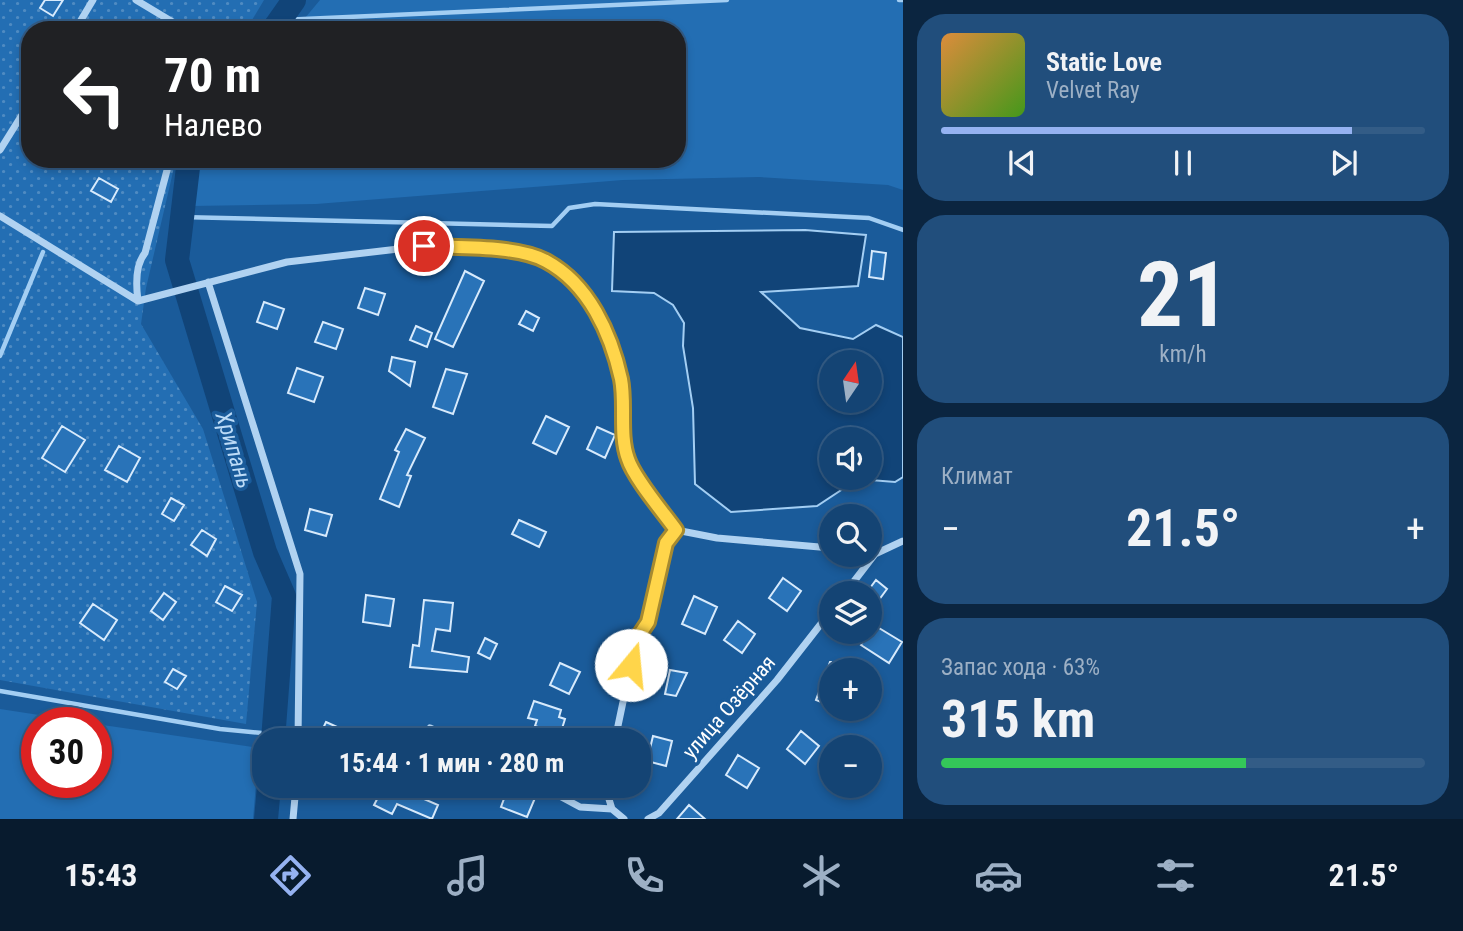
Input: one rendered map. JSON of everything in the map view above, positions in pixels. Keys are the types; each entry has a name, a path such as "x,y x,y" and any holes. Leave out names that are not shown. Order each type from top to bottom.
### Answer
{"street":[{"path":"80,21 93,0"},
{"path":"141,2 172,21"},
{"path":"0,150 21,116"},
{"path":"138,301 135,286 141,258 145,253 168,168"},
{"path":"0,216 138,301 288,262 424,246 520,254 545,261 570,281 592,305 608,333 621,382 628,459 676,530 717,538 819,547"},
{"path":"208,282 300,573 298,728"},
{"path":"618,728 636,640 648,622 666,543 676,530"},
{"path":"882,550 903,541"},
{"name":"улица Озёрная","path":"648,819 659,813 733,731 819,626"},
{"path":"293,819 295,798"},
{"path":"563,798 580,807 612,809"},
{"path":"609,798 612,809 624,819"}],"shaded area":[{"path":"0,0 264,0 251,21 21,21 21,168 174,168 146,288 141,324 203,429 257,602 246,724 0,680"},
{"path":"320,0 903,0 903,190 888,185 759,177 623,180 316,204 190,206 196,168 686,168 686,21 302,21"},
{"path":"805,230 866,235 858,286 761,292 800,328 853,339 876,325 903,337 903,477 895,482 882,481 882,427 819,427 819,490 841,490 817,506 731,512 695,484 693,408 683,346 684,323 673,305 654,293 612,291 614,232"},
{"path":"0,709 21,712 21,798 112,798 112,726 252,747 253,819 0,819"}],"building":[{"path":"45,0 63,0 53,16 40,8"},
{"path":"99,178 118,189 111,202 91,191"},
{"path":"872,251 886,253 883,279 869,277"},
{"path":"465,271 484,281 453,347 435,339"},
{"path":"365,288 385,294 378,315 358,308"},
{"path":"264,302 284,309 277,329 257,322"},
{"path":"526,311 539,318 533,331 519,324"},
{"path":"323,322 343,329 336,349 315,342"},
{"path":"416,326 432,333 427,347 410,340"},
{"path":"392,357 415,362 410,386 389,371"},
{"path":"297,368 323,377 314,402 288,393"},
{"path":"446,369 467,374 453,414 433,407"},
{"path":"546,416 569,427 556,454 533,443"},
{"path":"62,426 85,440 65,472 42,458"},
{"path":"597,427 615,435 605,458 587,449"},
{"path":"406,429 425,438 407,475 411,476 399,507 380,499 399,452 395,450"},
{"path":"119,446 140,458 127,482 105,470"},
{"path":"171,498 184,505 174,521 162,514"},
{"path":"310,509 332,515 326,536 305,530"},
{"path":"519,520 546,532 539,547 512,534"},
{"path":"202,530 216,539 207,556 191,545"},
{"path":"783,578 801,591 787,611 769,598"},
{"path":"225,586 242,595 232,611 216,602"},
{"path":"164,593 176,602 163,620 151,611"},
{"path":"366,595 394,599 390,626 363,622"},
{"path":"694,596 717,607 705,634 682,624"},
{"path":"424,600 453,603 450,631 436,629 432,651 469,657 467,672 410,667 413,645 419,646"},
{"path":"93,604 117,620 104,640 80,623"},
{"path":"738,621 755,634 742,653 724,640"},
{"path":"882,630 902,642 889,663 861,645 882,644"},
{"path":"485,638 497,644 490,659 478,653"},
{"path":"560,663 580,672 569,694 550,685"},
{"path":"173,669 186,676 177,689 165,682"},
{"path":"670,670 687,673 676,696 665,694"},
{"path":"534,701 561,710 559,717 565,719 562,728 541,728 535,726 537,720 528,718"},
{"path":"326,722 339,728 323,728"},
{"path":"801,731 819,746 805,764 787,749"},
{"path":"653,736 672,741 666,766 651,762"},
{"path":"738,755 759,768 747,788 726,775"},
{"path":"378,798 422,798 438,805 432,819 397,804 392,814 374,805"},
{"path":"504,798 535,798 527,817 501,807"},
{"path":"689,805 705,819 677,819"}],"waterway":[{"name":"Хрипань","path":"279,21 294,0"},
{"path":"281,20 727,0"},
{"name":"Хрипань","path":"188,168 177,260 265,552 284,596 274,728"},
{"path":"180,217 552,226 569,208 595,204 869,218 903,230"},
{"path":"0,356 43,252"},
{"path":"0,691 220,729 252,732"},
{"name":"Хрипань","path":"266,819 268,798"}],"route":[{"path":"424,246 520,254 545,261 570,281 592,305 608,333 621,382 628,459 676,530 666,543 648,622 636,640 631,665"}]}
